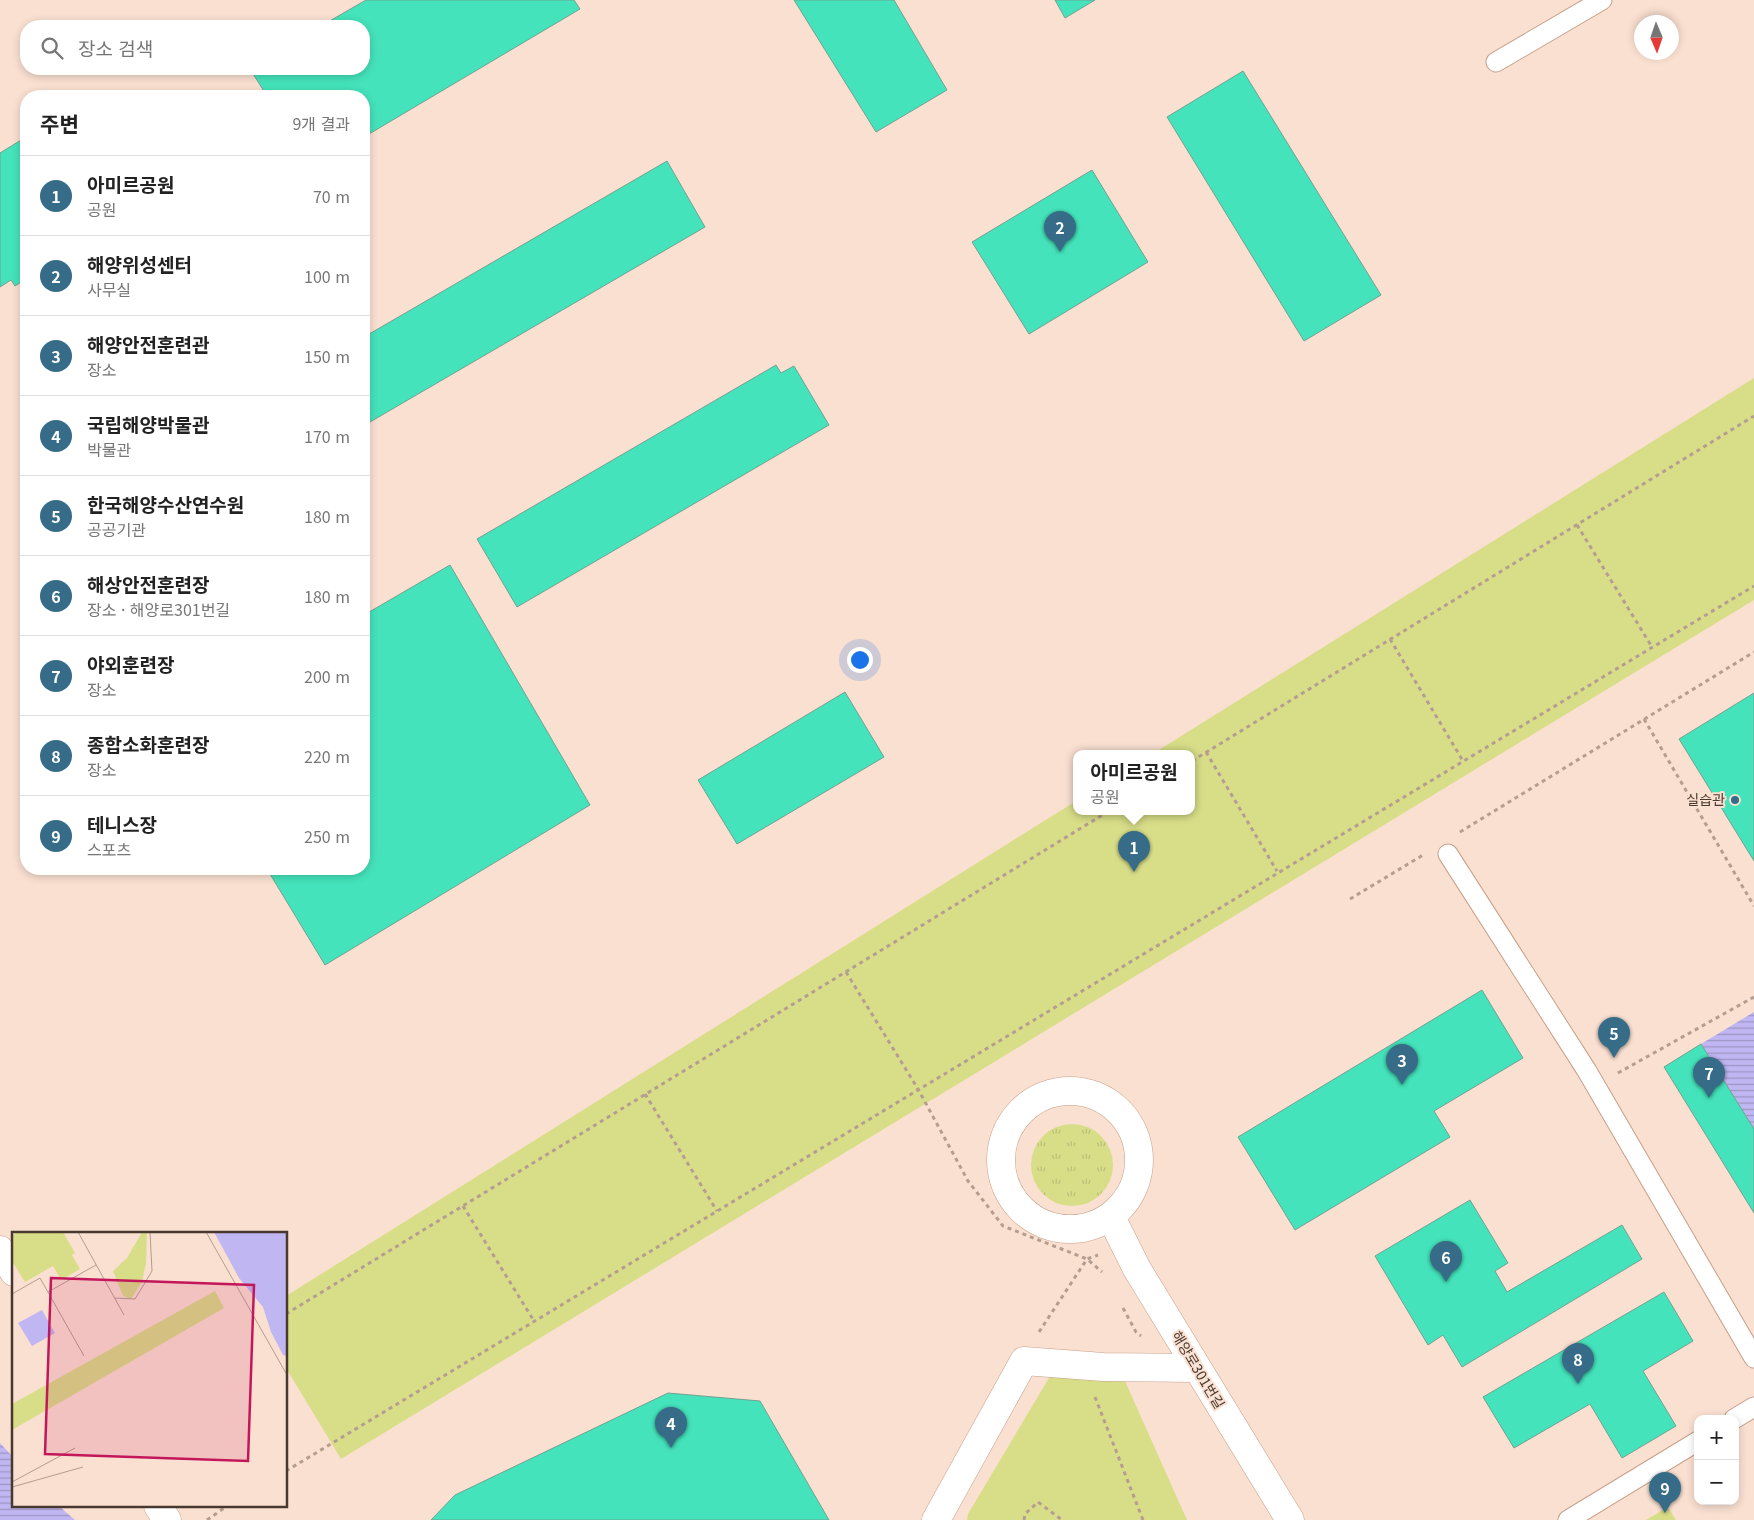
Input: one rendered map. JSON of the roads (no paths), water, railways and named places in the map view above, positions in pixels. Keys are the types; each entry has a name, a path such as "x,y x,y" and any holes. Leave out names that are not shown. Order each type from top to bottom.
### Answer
{"street":[{"path":"1080,1091 1102,1098 1122,1113 1135,1133 1140,1156 1138,1179 1128,1201 1111,1217 1091,1227 1068,1230 1046,1226 1027,1215 1012,1199 1003,1179 1000,1156 1005,1134 1017,1116 1034,1101 1056,1092 1080,1091"},
{"name":"해양로301번길","path":"1111,1217 1124,1244 1197,1368 1290,1520"},
{"path":"0,1250 12,1269"},
{"path":"936,1520 1024,1361 1103,1367 1197,1368"},
{"path":"159,1508 167,1520"}],"lane":[{"path":"1496,62 1602,0"},
{"path":"1450,846 1587,1071 1754,1358"},
{"path":"1739,1416 1754,1407"},
{"path":"1568,1520 1694,1443"}],"place":[{"name":"해양위성센터","path":"1060,252"},
{"name":"실습관","path":"1735,800"},
{"name":"아미르공원","path":"1134,872"},
{"name":"한국해양수산연수원","path":"1614,1058"},
{"name":"해양안전훈련관","path":"1402,1085"},
{"name":"야외훈련장","path":"1709,1098"},
{"name":"해상안전훈련장","path":"1446,1282"},
{"name":"종합소화훈련장","path":"1578,1384"},
{"name":"국립해양박물관","path":"671,1448"},
{"name":"테니스장","path":"1665,1513"}]}
